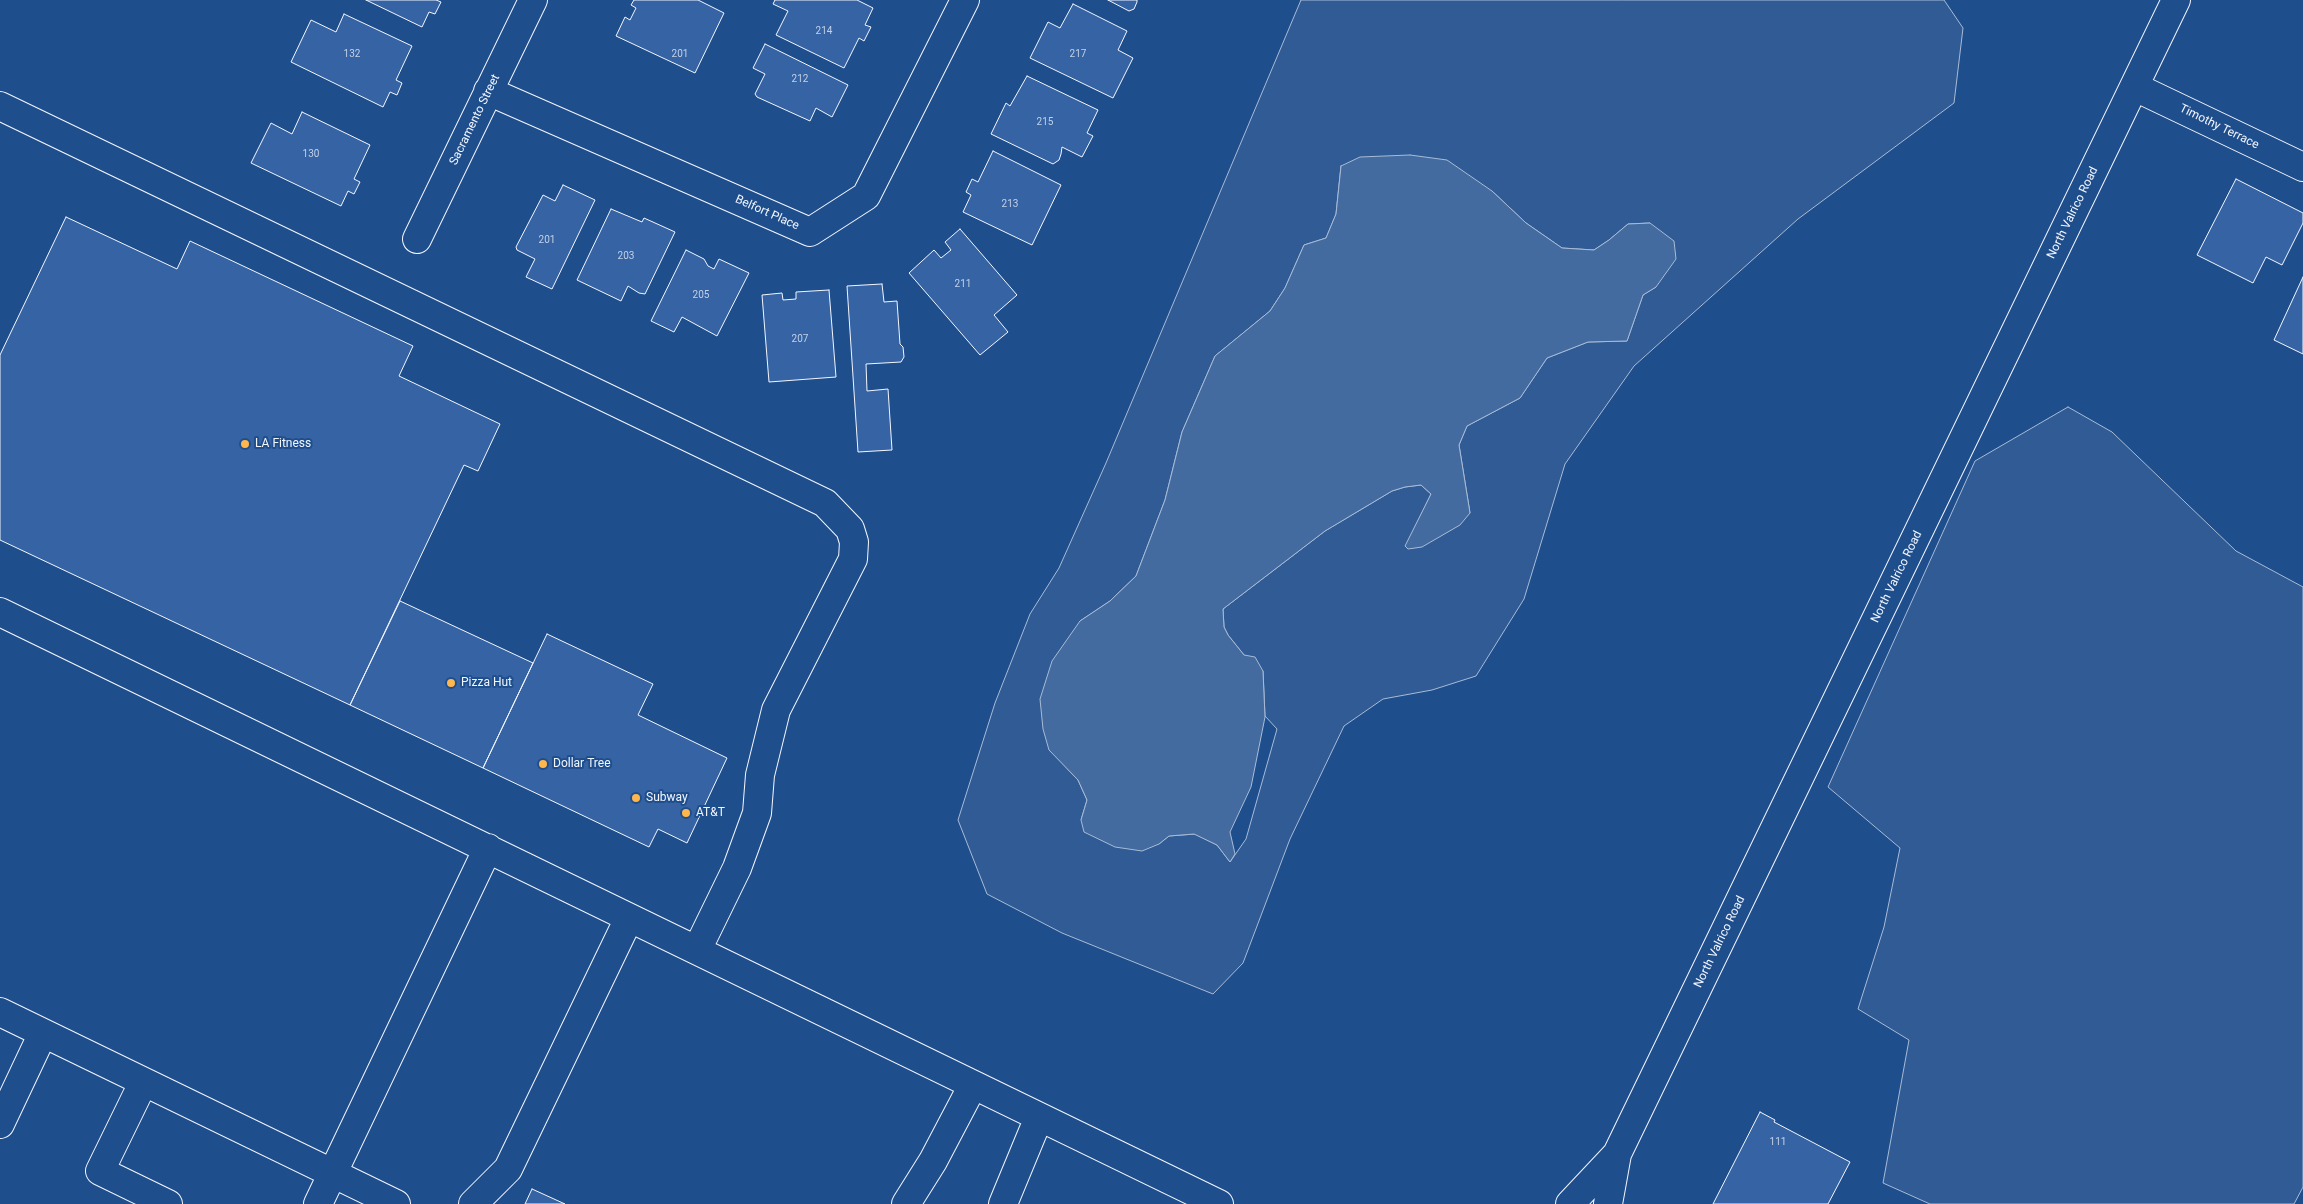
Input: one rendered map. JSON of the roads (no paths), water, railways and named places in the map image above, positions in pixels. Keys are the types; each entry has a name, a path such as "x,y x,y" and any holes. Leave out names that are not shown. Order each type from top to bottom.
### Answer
{"street":[{"name":"Sacramento Street","path":"417,239 533,0"},
{"name":"Belfort Place","path":"488,91 810,232 866,196 965,0"},
{"name":"North Valrico Road","path":"1608,1204 1618,1154 2176,0"},
{"name":"Timothy Terrace","path":"2135,86 2303,167"},
{"path":"0,106 825,503 850,529 854,542 853,558 776,710 760,775 757,813 737,868 697,950"},
{"path":"0,612 1219,1204"},
{"path":"318,1204 488,848"},
{"path":"473,1204 508,1169 629,918"},
{"path":"0,1012 396,1204"},
{"path":"0,1124 43,1033"},
{"path":"143,1083 100,1171 168,1204"},
{"path":"906,1204 933,1161 973,1085"},
{"path":"1003,1204 1039,1116"},
{"name":"North Valrico Road","path":"1570,1204 1618,1154"}],"place":[{"name":"LA Fitness","path":"245,444"},
{"name":"Pizza Hut","path":"451,683"},
{"name":"Dollar Tree","path":"543,764"},
{"name":"Subway","path":"636,798"},
{"name":"AT&T","path":"686,813"}]}
